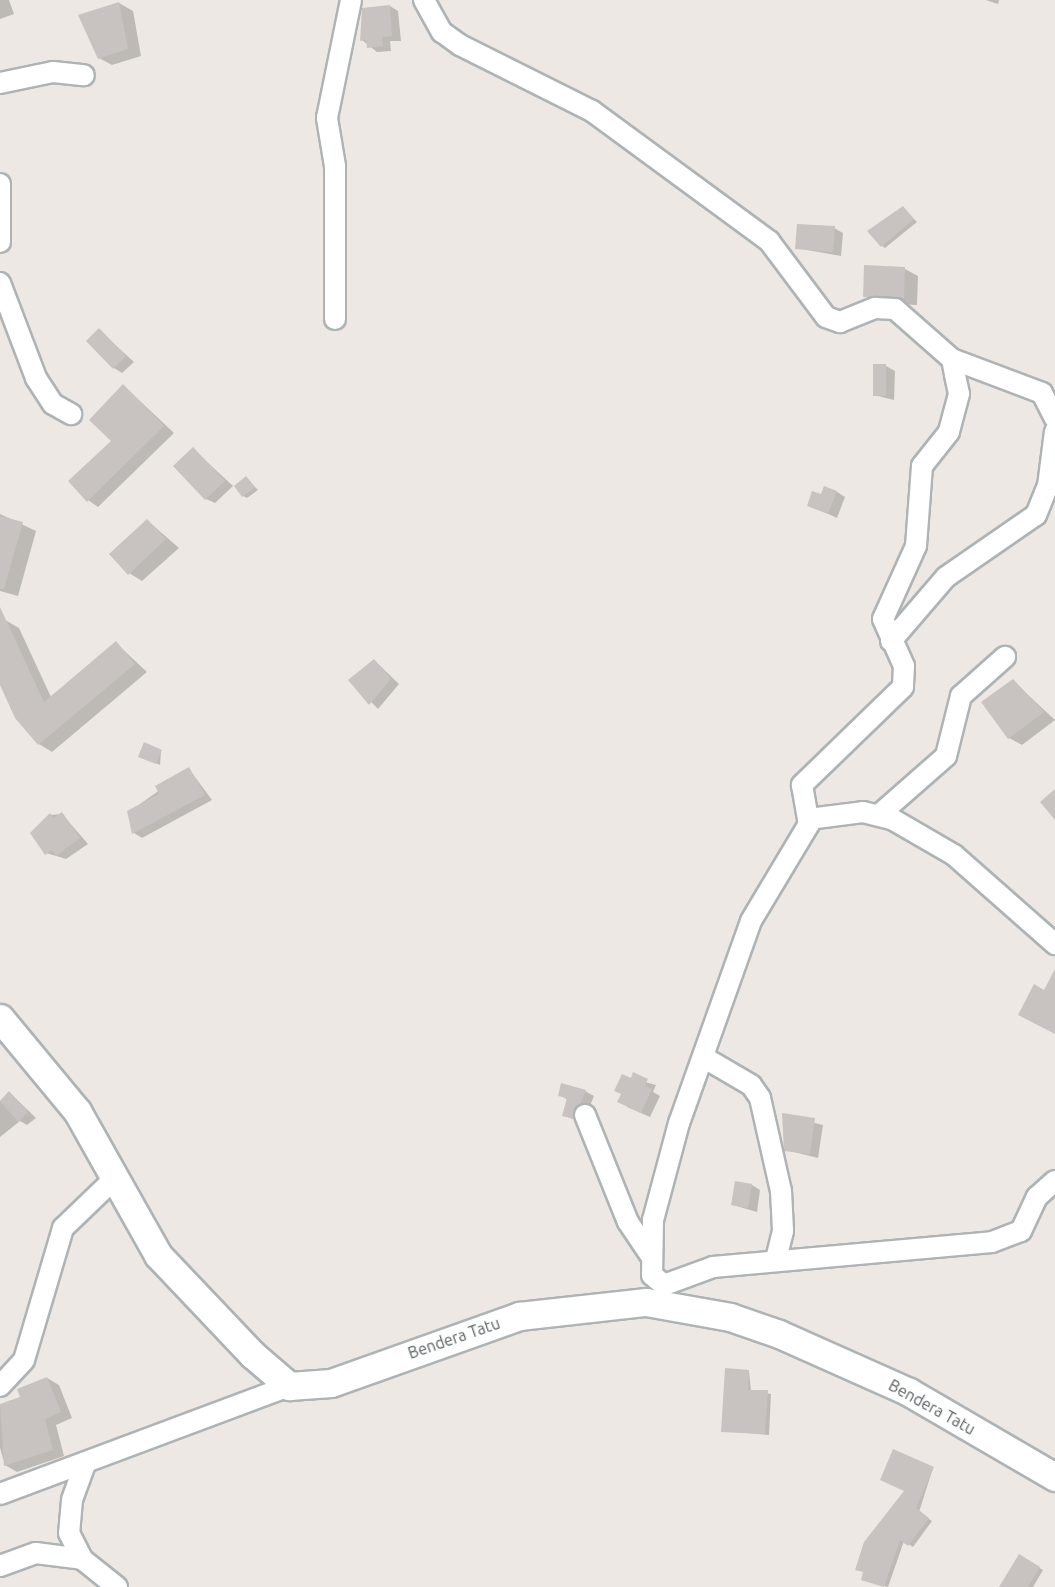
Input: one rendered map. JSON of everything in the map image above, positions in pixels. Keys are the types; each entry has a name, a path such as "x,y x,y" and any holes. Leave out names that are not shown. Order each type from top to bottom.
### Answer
{"main road":[{"path":"0,1018 77,1111 112,1181 158,1255 253,1355 289,1386"},
{"name":"Bendera Tatu","path":"289,1386 331,1383 519,1316 657,1304 730,1317 779,1334 909,1392 1055,1477"}],"street":[{"path":"335,320 335,166 327,118 351,0"},
{"path":"424,0 442,32 460,45 592,111 770,241 826,316 840,322 875,308 895,309 952,359 1048,394 1055,418"},
{"path":"0,83 53,72 84,75"},
{"path":"0,184 0,242"},
{"path":"0,282 36,378 53,404 71,414"},
{"path":"952,359 959,394 949,432 922,466 916,546 883,619 904,666 903,687 885,710 863,722 807,776 802,792 809,819 751,921 670,1155 650,1255 652,1275 664,1285 713,1267 1011,1238 1021,1231 1037,1197 1055,1181"},
{"path":"891,641 946,577 1036,514 1048,486 1055,430"},
{"path":"880,814 946,756 961,696 1005,657"},
{"path":"809,819 880,814 954,855 1055,944"},
{"path":"704,1057 751,1085 760,1098 781,1191 783,1231 776,1260"},
{"path":"585,1115 628,1222 650,1255"},
{"path":"0,1386 24,1360 63,1228 112,1181"},
{"path":"0,1494 289,1386"},
{"path":"85,1464 68,1520 82,1558 117,1587"},
{"path":"0,1566 36,1553 82,1558"}],"building":[{"path":"119,2 128,49 98,59 78,15"},
{"path":"390,5 392,36 382,37 383,46 367,48 366,40 360,41 362,8"},
{"path":"903,206 914,219 881,247 867,231"},
{"path":"797,224 835,226 833,252 795,249"},
{"path":"864,265 905,267 904,298 863,297"},
{"path":"99,328 126,356 113,369 86,341"},
{"path":"873,364 886,364 886,396 873,396"},
{"path":"123,384 164,426 87,502 68,481 111,441 89,420"},
{"path":"193,447 225,481 205,500 173,466"},
{"path":"246,476 255,487 242,497 234,486"},
{"path":"824,486 837,491 828,514 807,506 812,491 821,494"},
{"path":"0,516 23,522 4,589 0,589"},
{"path":"147,519 166,539 128,575 109,554"},
{"path":"0,607 44,702 116,641 135,664 38,745 15,718 0,685"},
{"path":"374,659 391,679 369,705 348,680"},
{"path":"1013,679 1044,712 1008,739 981,702"},
{"path":"144,742 162,750 156,764 138,757"},
{"path":"189,767 205,795 132,834 127,811 159,794 155,786"},
{"path":"1055,789 1055,820 1040,802"},
{"path":"62,812 80,838 56,856 52,850 45,855 30,833 50,813 53,818"},
{"path":"1055,969 1055,1034 1018,1015 1034,984 1044,990"},
{"path":"633,1072 648,1079 645,1086 652,1089 641,1113 617,1102 621,1094 614,1091 622,1074 631,1078"},
{"path":"561,1083 586,1090 574,1119 562,1116 567,1098 558,1096"},
{"path":"9,1091 28,1112 18,1122 0,1101"},
{"path":"782,1113 815,1118 810,1154 784,1151"},
{"path":"735,1181 752,1184 748,1208 731,1205"},
{"path":"725,1368 749,1370 748,1390 768,1390 765,1434 721,1432"},
{"path":"47,1377 61,1412 45,1419 53,1450 4,1466 0,1404 20,1397 17,1389"},
{"path":"893,1449 934,1467 916,1508 929,1518 908,1546 900,1540 884,1587 861,1580 863,1572 855,1570 864,1542 904,1491 880,1480"},
{"path":"1019,1554 1040,1567 1028,1587 999,1587"}]}
